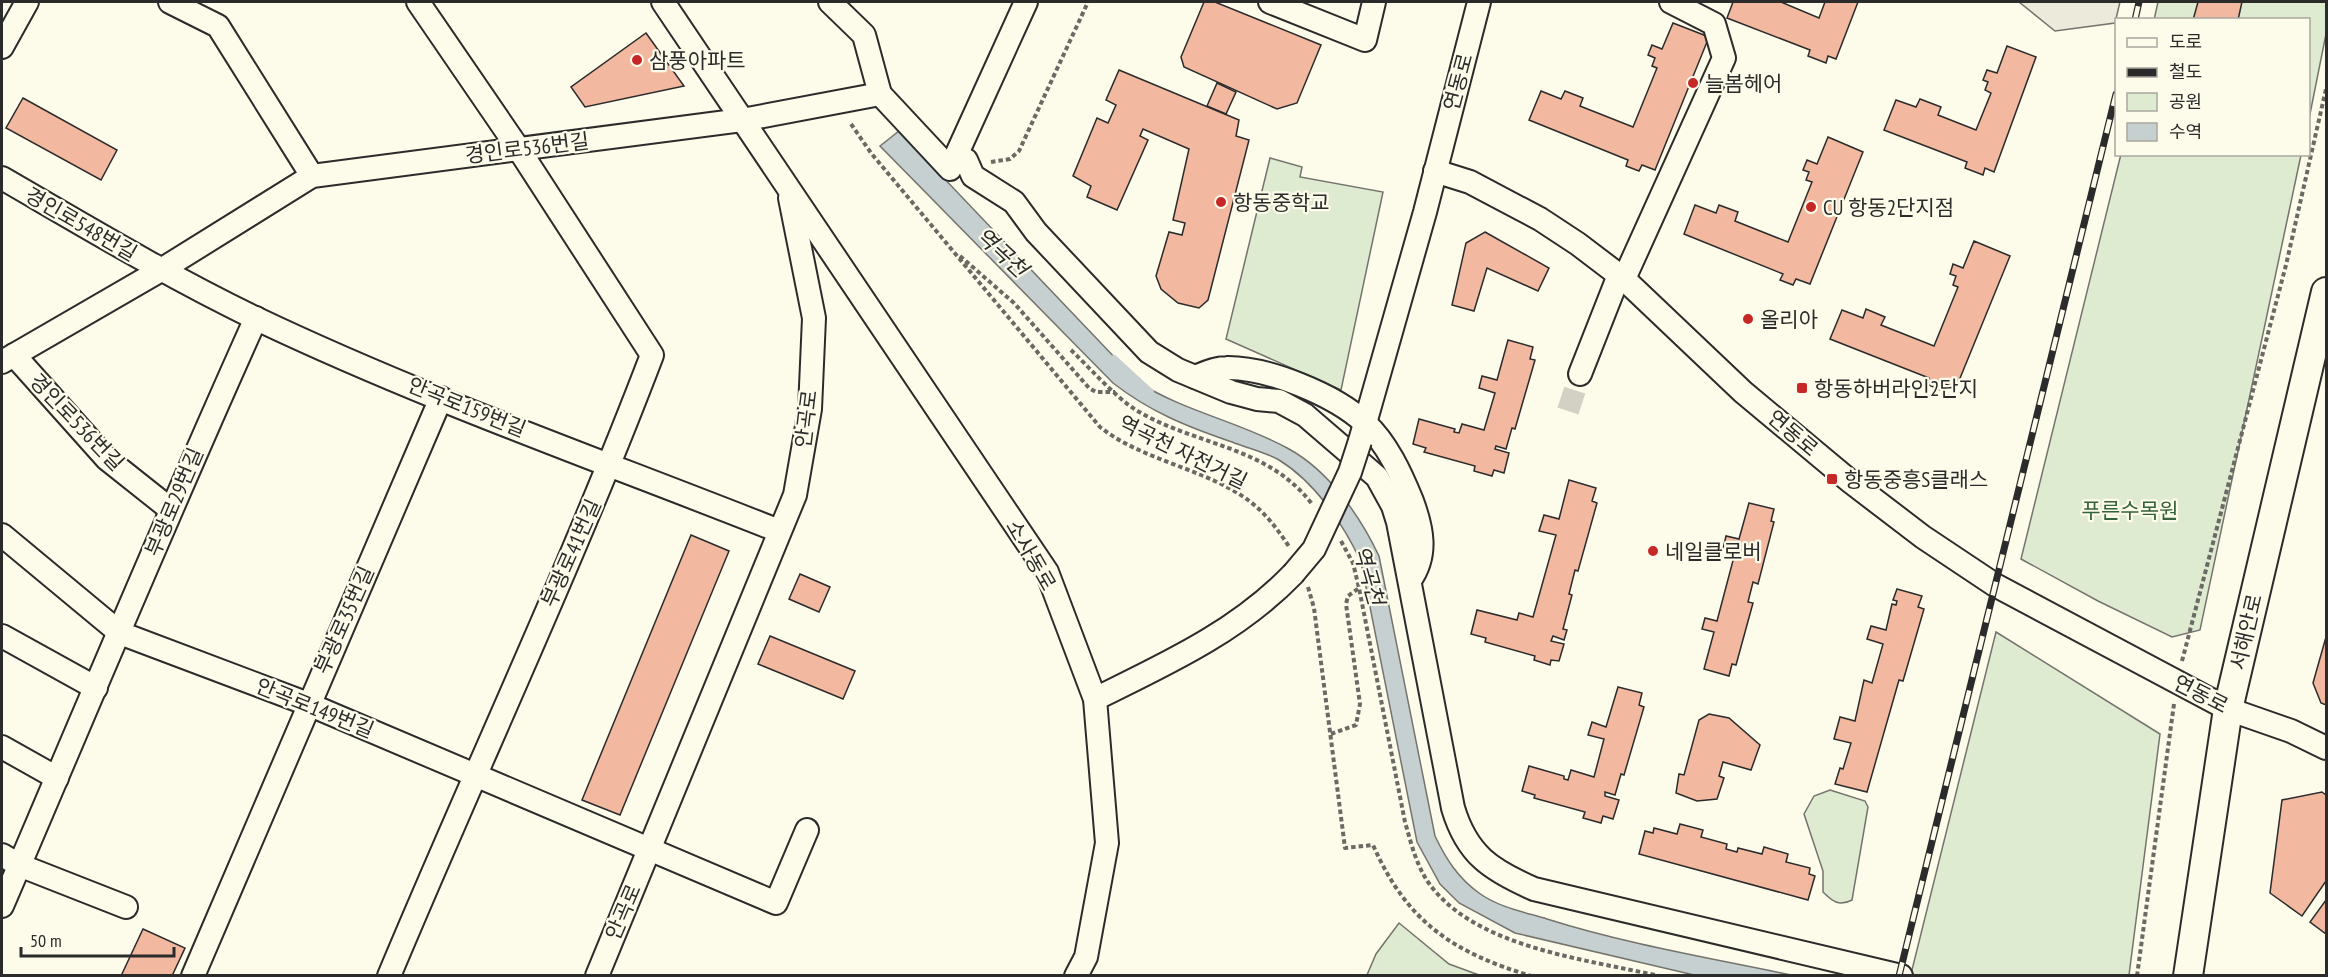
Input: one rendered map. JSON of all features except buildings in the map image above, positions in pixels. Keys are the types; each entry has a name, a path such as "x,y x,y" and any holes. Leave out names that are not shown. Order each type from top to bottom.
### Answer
{"main road":[{"name":"서해안로","path":"2188,975 2228,709 2326,292"}],"street":[{"path":"2,47 27,2"},
{"path":"170,2 218,26 312,176"},
{"path":"418,2 518,148"},
{"name":"안곡로","path":"597,975 795,495 810,409 813,318 789,188 663,2"},
{"path":"830,2 864,35 880,94 950,169 1026,2"},
{"path":"1270,2 1365,40 1374,2"},
{"name":"연동로","path":"1479,2 1435,171 1470,182 1540,219 1621,277 1743,392 1923,537 1995,585 2228,709 2291,731 2326,748"},
{"path":"1580,374 1621,277 1724,58 1714,24 1671,2"},
{"name":"경인로536번길","path":"170,509 107,459 8,359 161,270 312,176 742,120 880,94"},
{"name":"부광로41번길","path":"389,975 474,773 610,464 652,355 518,148"},
{"path":"966,160 973,176 1014,201 1036,232 1138,343 1163,361 1195,377 1246,397 1280,401 1293,407 1323,428 1377,477 1393,506 1410,580 1453,808 1464,838 1486,864 1534,889 1901,975"},
{"path":"1095,699 1191,652 1235,624 1272,595 1298,570 1314,549 1350,472 1363,432 1435,171"},
{"name":"경인로548번길","path":"2,177 161,270"},
{"name":"소사동로","path":"789,188 1047,572 1095,699 1107,843 1086,957 1076,975"},
{"name":"안곡로159번길","path":"161,270 256,318 441,398 779,531"},
{"name":"부광로29번길","path":"2,906 10,860 57,778 120,633 170,509 256,318"},
{"path":"1195,377 1223,368 1254,371 1332,399 1398,469 1420,526 1422,554 1419,567 1410,580"},
{"name":"부광로35번길","path":"193,975 441,398"},
{"name":"안곡로149번길","path":"2,535 120,633 308,704 650,848"},
{"path":"2,636 96,688"},
{"path":"2,747 57,778"},
{"path":"650,848 776,903 807,830"},
{"path":"10,860 126,907"}],"path":[{"path":"966,160 996,162 1010,159 1019,151 1088,2"},
{"path":"2137,975 2177,682 2286,265 2326,89"},
{"name":"역곡천 자전거길","path":"852,124 871,153 1100,427 1125,444 1246,498 1276,528 1298,570 1314,608 1345,848 1373,845 1384,870 1410,908 1436,932 1496,965 1531,975"},
{"path":"952,250 1014,303 1089,388 1096,392 1116,392"},
{"path":"1071,351 1125,402 1150,417 1273,466 1300,488 1319,513"},
{"path":"1338,537 1353,563 1405,822 1417,859 1429,883 1454,909 1497,934 1556,952 1659,975"},
{"path":"1331,734 1356,725 1359,718 1360,704 1346,604 1348,596 1359,588"}],"green space":[{"path":"2158,2 2326,2 2326,34 2310,114 2310,18 2154,18"},
{"name":"푸른수목원","path":"2121,156 2301,156 2200,630 2172,637 2098,601 2021,559"},
{"path":"1270,158 1302,167 1300,177 1383,192 1341,390 1226,339"},
{"path":"1996,632 2160,734 2129,975 1908,976 1912,970"},
{"path":"1830,790 1865,801 1868,807 1852,900 1843,903 1833,900 1823,892 1823,871 1804,814 1814,796"},
{"path":"1399,923 1449,964 1479,975 1367,975 1376,954"}],"shaded area":[{"path":"2019,2 2120,2 2115,23 2055,31"}],"water":[{"path":"899,131 1138,382 1175,401 1252,431 1289,449 1317,469 1353,510 1379,556 1435,836 1448,860 1465,881 1486,898 1503,906 1577,928 1668,950 1791,975 1694,975 1515,933 1459,903 1440,884 1417,842 1361,562 1327,505 1305,480 1279,460 1170,418 1113,383 880,146"}],"waterway":[{"name":"역곡천","path":"1114,358 1151,392"}],"tunnel":[{"path":"1568,411 1580,374"}],"railway":[{"path":"2135,18 2139,2"},
{"path":"1899,976 2115,98"}],"place":[{"name":"삼풍아파트","path":"637,60"},
{"name":"늘봄헤어","path":"1693,83"},
{"name":"항동중학교","path":"1221,202"},
{"name":"CU 항동2단지점","path":"1811,207"},
{"name":"올리아","path":"1748,319"},
{"name":"항동하버라인2단지","path":"1802,388"},
{"name":"항동중흥S클래스","path":"1832,479"},
{"name":"네일클로버","path":"1653,551"}]}
